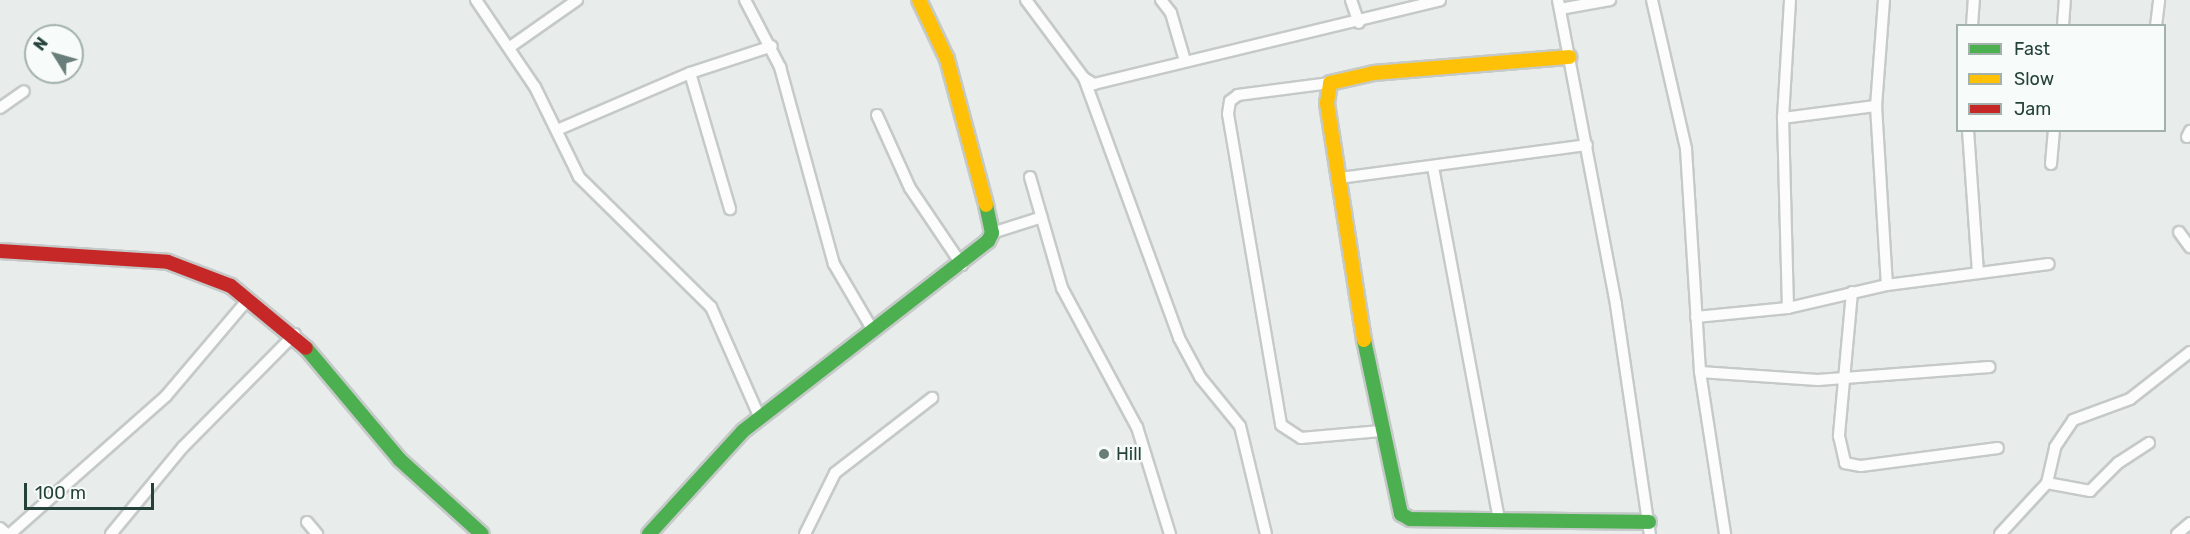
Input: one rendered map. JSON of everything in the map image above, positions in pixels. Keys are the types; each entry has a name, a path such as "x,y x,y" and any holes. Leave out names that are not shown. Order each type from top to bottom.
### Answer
{"street":[{"path":"476,0 510,47 592,194 711,307 760,418"},
{"path":"510,47 577,0"},
{"path":"745,0 772,46 834,264 872,329"},
{"path":"919,0 947,59 973,142 992,233"},
{"path":"1026,0 1084,78 1179,338 1200,376 1240,426 1266,534"},
{"path":"1161,0 1171,13 1185,61"},
{"path":"1351,0 1359,23"},
{"path":"1084,78 1094,84 1185,61 1359,23 1440,0"},
{"path":"1330,83 1327,103 1381,431 1401,514 1410,519 1498,520 1649,528 1587,145 1559,4 1610,0"},
{"path":"1652,0 1686,150 1700,372 1725,534"},
{"path":"1788,308 1783,118 1790,0"},
{"path":"1884,0 1876,106 1887,285"},
{"path":"1972,24 1974,0"},
{"path":"2063,24 2065,0"},
{"path":"2156,24 2159,0"},
{"path":"557,130 690,73 772,46"},
{"path":"1381,431 1301,438 1281,425 1228,114 1230,101 1238,95 1330,83 1374,73 1569,57"},
{"path":"690,73 730,209"},
{"path":"0,108 24,91"},
{"path":"1783,118 1876,106"},
{"path":"877,116 910,188 962,265"},
{"path":"1968,132 1978,273"},
{"path":"2051,165 2054,132"},
{"path":"1340,178 1587,145"},
{"path":"1433,167 1498,520"},
{"path":"1030,177 1062,288 1151,459 1170,534"},
{"path":"649,534 760,418 872,329 962,265 983,248 992,233 1042,217"},
{"path":"2179,232 2190,247"},
{"path":"0,251 168,262 249,298 294,334 400,460 482,534"},
{"path":"1696,317 1788,308 1887,285 2049,264"},
{"path":"1852,292 1839,436 1842,458 1850,466 1998,448"},
{"path":"0,528 8,534 166,396 249,298"},
{"path":"111,534 183,447 294,334"},
{"path":"2000,534 2047,483 2055,447 2073,420 2130,399 2190,352"},
{"path":"1700,372 1818,380 1846,375 1990,367"},
{"path":"805,534 835,473 932,398"},
{"path":"2047,483 2090,491 2118,463 2149,443"},
{"path":"307,522 316,534"},
{"path":"2177,534 2190,523"}],"traffic: fast":[{"path":"649,534 743,431 988,241 992,233 986,205"},
{"path":"1364,340 1401,514 1410,519 1649,522"},
{"path":"306,348 400,460 482,534"}],"traffic: slow":[{"path":"919,0 947,59 986,205"},
{"path":"1364,340 1327,103 1330,83 1374,73 1569,57"}],"traffic: jam":[{"path":"0,251 168,262 231,286 306,348"}],"place":[{"name":"Hill","path":"1104,454"}]}
